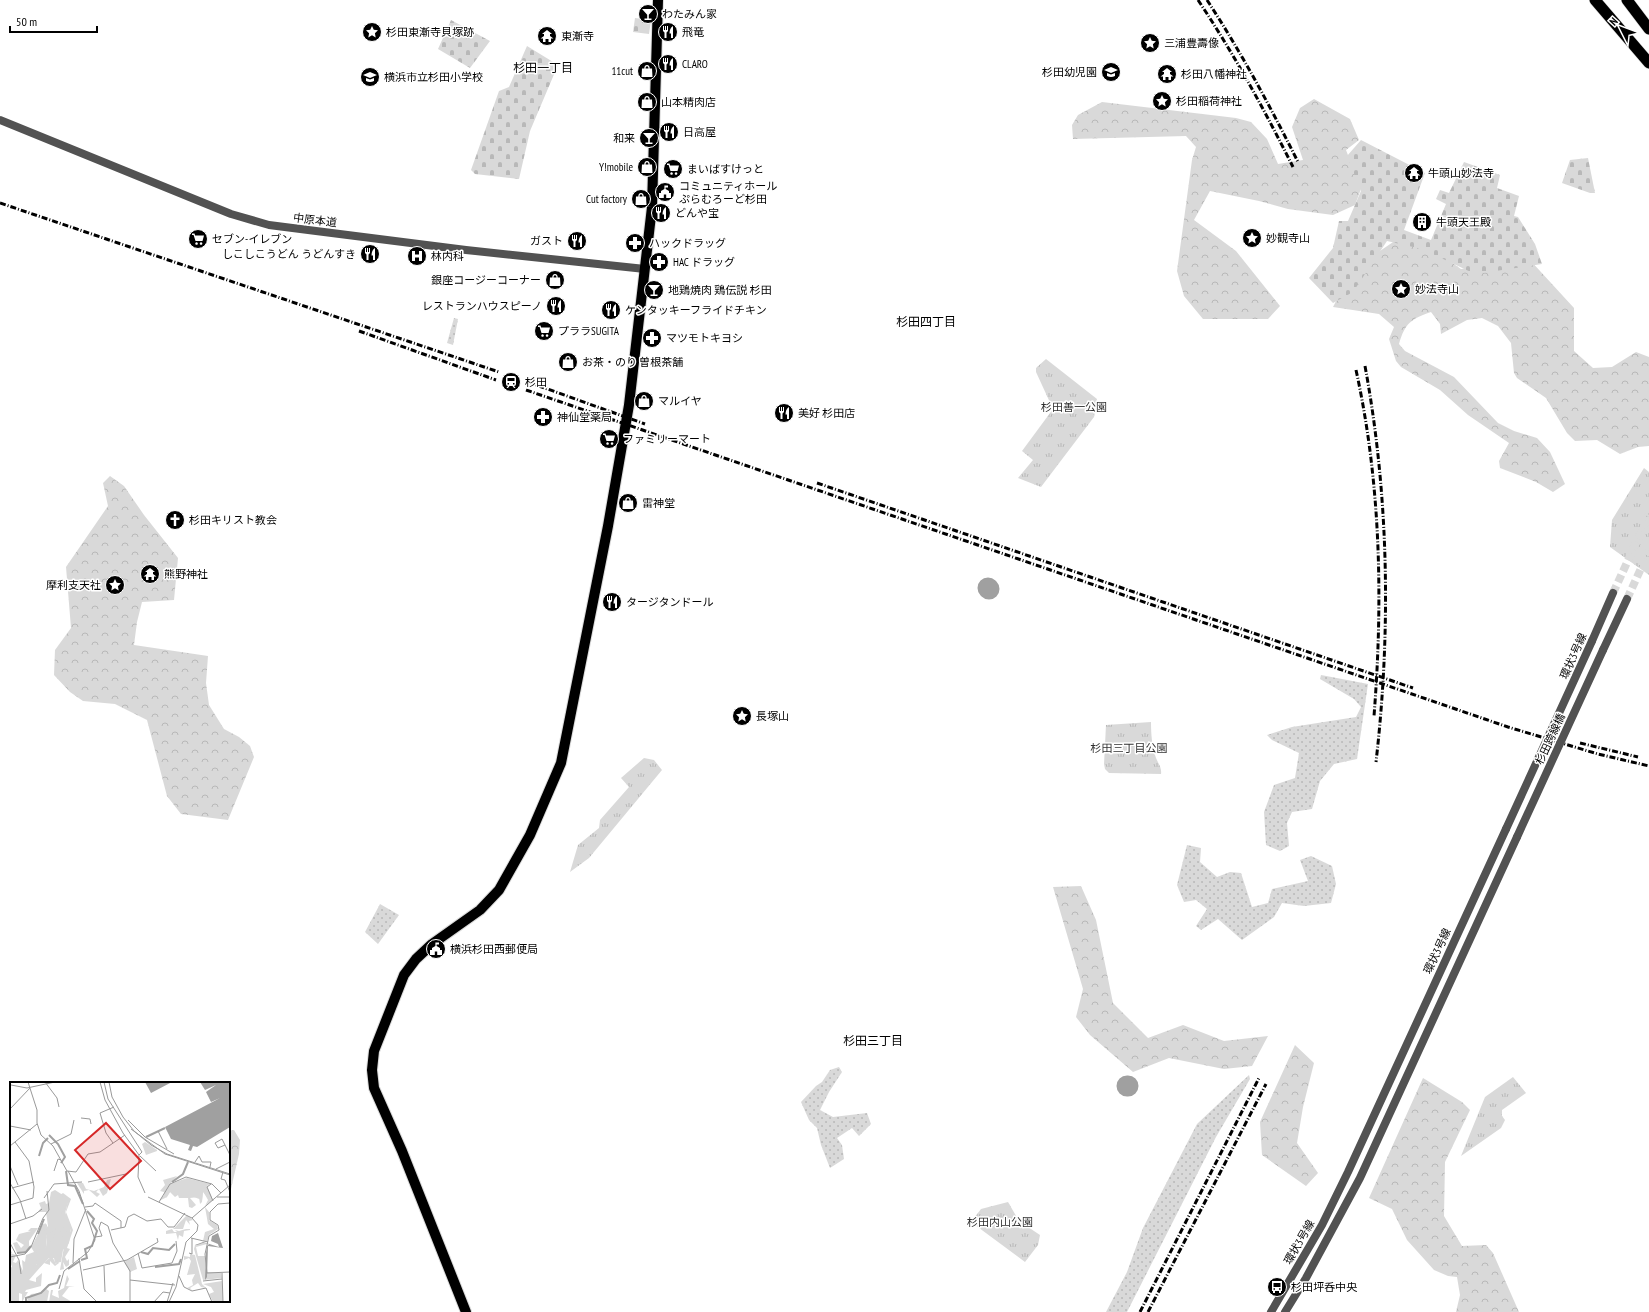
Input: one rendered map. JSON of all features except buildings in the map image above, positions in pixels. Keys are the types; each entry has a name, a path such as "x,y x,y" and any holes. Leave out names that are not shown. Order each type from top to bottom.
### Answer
{"highway":[{"path":"1595,0 1649,63"},
{"path":"1627,0 1649,29"}],"main road":[{"path":"466,1312 402,1151 374,1088 372,1070 374,1050 404,975 416,959 432,944 480,910 499,890 530,835 559,770 622,453 652,207 658,0"}],"street":[{"name":"中原本道","path":"0,120 231,214 269,224 466,250 645,269"},
{"name":"環状3号線","path":"1271,1312 1322,1225 1348,1172 1613,593"},
{"name":"杉田跨線橋","path":"1517,837 1627,599"},
{"name":"環状3号線","path":"1286,1312 1360,1178 1517,837"}],"green space":[{"path":"635,18 651,20 649,34 633,32"},
{"path":"451,20 490,41 470,68 438,49"},
{"path":"527,46 558,65 530,131 519,179 475,174 471,170 499,91 509,87"},
{"path":"1314,99 1350,119 1359,140 1346,150 1361,189 1355,205 1333,215 1288,209 1259,201 1210,191 1194,220 1236,251 1280,306 1268,319 1203,319 1184,296 1177,271 1192,160 1196,147 1186,136 1073,139 1072,125 1078,115 1102,102 1236,118 1251,122 1267,139 1278,164 1303,160 1292,127 1300,108"},
{"path":"1361,140 1425,173 1404,230 1431,240 1446,204 1436,199 1440,190 1449,193 1464,162 1500,175 1497,188 1519,196 1514,216 1518,217 1535,244 1542,264 1475,274 1422,249 1387,241 1353,292 1333,303 1309,278 1333,248 1339,221 1348,221 1361,191 1347,156"},
{"path":"1588,158 1595,193 1590,193 1562,183 1570,160"},
{"path":"1399,238 1431,248 1461,269 1529,259 1574,308 1574,351 1593,368 1612,367 1636,352 1649,357 1649,446 1638,447 1620,454 1597,440 1575,441 1567,433 1546,398 1517,378 1514,373 1511,343 1498,326 1482,318 1467,320 1441,334 1440,324 1431,312 1418,317 1406,326 1401,337 1399,344 1405,351 1454,377 1498,423 1514,431 1537,438 1550,452 1565,484 1553,492 1536,482 1500,468 1499,461 1509,443 1468,415 1440,390 1401,367 1396,361 1389,339 1394,327 1379,314 1333,307 1352,270"},
{"path":"454,318 458,319 453,345 447,343"},
{"name":"杉田善一公園","path":"1046,359 1097,399 1094,417 1041,487 1018,478 1033,460 1022,451 1053,409 1036,372 1036,368"},
{"path":"1644,468 1649,472 1649,575 1610,547 1612,520"},
{"path":"110,476 124,486 144,515 178,558 174,600 142,602 137,622 134,645 208,656 206,683 209,705 224,729 239,737 250,746 254,757 228,820 181,814 167,796 147,720 115,704 83,701 70,692 54,675 55,650 71,628 66,567 108,506 103,483"},
{"path":"1321,675 1368,684 1357,759 1334,764 1320,781 1312,809 1292,812 1287,823 1289,846 1280,851 1266,845 1264,812 1274,785 1295,778 1299,753 1272,740 1267,735 1292,727 1356,717 1361,707 1354,699 1320,679"},
{"name":"杉田三丁目公園","path":"1151,722 1153,745 1161,774 1109,773 1105,769 1104,764 1106,725"},
{"path":"644,758 654,760 662,770 589,858 570,872 578,845 599,828 600,820 629,787 621,778"},
{"path":"1187,845 1201,848 1200,862 1217,877 1230,872 1241,873 1252,907 1268,903 1272,889 1308,881 1300,860 1311,856 1332,866 1336,884 1331,903 1304,906 1282,903 1274,917 1242,940 1218,919 1201,930 1196,926 1207,909 1196,900 1184,902 1177,885"},
{"path":"1081,886 1096,920 1113,1003 1148,1038 1183,1025 1224,1041 1268,1036 1252,1066 1224,1069 1169,1058 1133,1072 1090,1035 1076,1017 1083,989 1053,887"},
{"path":"380,904 399,915 378,944 365,932"},
{"path":"1295,1045 1314,1063 1303,1107 1297,1143 1318,1173 1306,1186 1262,1155 1260,1122"},
{"path":"839,1067 842,1072 829,1092 820,1110 833,1117 867,1113 871,1124 859,1136 852,1128 837,1138 842,1145 844,1159 830,1168 821,1145 817,1128 809,1120 801,1102 816,1086 822,1082 830,1070"},
{"path":"1249,1075 1250,1079 1216,1137 1127,1312 1106,1312 1127,1272 1143,1228 1197,1124"},
{"path":"1513,1077 1526,1093 1502,1110 1502,1116 1505,1120 1501,1128 1461,1156 1485,1097"},
{"path":"1423,1078 1462,1102 1470,1110 1445,1162 1444,1216 1462,1246 1486,1245 1493,1253 1519,1312 1456,1312 1460,1295 1457,1277 1448,1276 1434,1270 1407,1240 1392,1209 1369,1198"},
{"path":"234,1130 240,1140 239,1154 231,1189 230,1188 230,1131"},
{"name":"杉田内山公園","path":"1008,1202 1019,1221 1040,1235 1038,1245 1025,1262 971,1222 981,1209"}],"tunnel":[{"path":"1613,593 1649,515"},
{"path":"1627,599 1649,551"}],"railway":[{"path":"1198,0 1248,82 1293,167"},
{"path":"1207,0 1232,39 1277,120 1298,162"},
{"path":"0,203 499,372"},
{"path":"359,331 496,380"},
{"path":"1365,366 1379,464 1385,564 1384,663 1376,762"},
{"path":"1356,370 1371,456 1378,543 1379,586 1377,673 1374,716"},
{"path":"528,382 645,424"},
{"path":"526,390 1508,727 1598,754 1649,766"},
{"path":"817,483 1413,688"},
{"path":"1580,743 1638,757"},
{"path":"1140,1312 1259,1078"},
{"path":"1148,1312 1266,1084"}],"place":[{"name":"わたみん家","path":"648,14"},
{"name":"杉田東漸寺貝塚跡","path":"372,32"},
{"name":"飛竜","path":"668,32"},
{"name":"東漸寺","path":"547,36"},
{"name":"三浦豊壽像","path":"1150,43"},
{"name":"CLARO","path":"668,64"},
{"name":"11cut","path":"647,71"},
{"name":"杉田幼児園","path":"1111,72"},
{"name":"杉田八幡神社","path":"1167,74"},
{"name":"横浜市立杉田小学校","path":"370,77"},
{"name":"杉田稲荷神社","path":"1162,101"},
{"name":"山本精肉店","path":"647,102"},
{"name":"日高屋","path":"669,132"},
{"name":"和来","path":"649,138"},
{"name":"Y!mobile","path":"647,167"},
{"name":"まいばすけっと","path":"673,169"},
{"name":"牛頭山妙法寺","path":"1414,173"},
{"name":"コミュニティホール ぷらむろーど杉田","path":"665,192"},
{"name":"Cut factory","path":"641,199"},
{"name":"どんや宝","path":"661,213"},
{"name":"牛頭天王殿","path":"1422,222"},
{"name":"妙観寺山","path":"1252,238"},
{"name":"セブン-イレブン","path":"198,239"},
{"name":"ガスト","path":"577,241"},
{"name":"ハックドラッグ","path":"635,243"},
{"name":"しこしこうどん うどんすき","path":"370,254"},
{"name":"林内科","path":"417,256"},
{"name":"HAC ドラッグ","path":"659,262"},
{"name":"銀座コージーコーナー","path":"555,280"},
{"name":"妙法寺山","path":"1401,289"},
{"name":"地鶏焼肉 鶏伝説 杉田","path":"654,290"},
{"name":"レストランハウスピーノ","path":"556,306"},
{"name":"ケンタッキーフライドチキン","path":"611,310"},
{"name":"プララSUGITA","path":"544,331"},
{"name":"マツモトキヨシ","path":"652,338"},
{"name":"お茶・のり 曽根茶舗","path":"568,362"},
{"name":"杉田","path":"511,382"},
{"name":"マルイヤ","path":"644,401"},
{"name":"美好 杉田店","path":"784,413"},
{"name":"神仙堂薬局","path":"543,417"},
{"name":"ファミリーマート","path":"609,439"},
{"name":"雷神堂","path":"628,503"},
{"name":"杉田キリスト教会","path":"175,520"},
{"name":"熊野神社","path":"150,574"},
{"name":"摩利支天社","path":"115,585"},
{"name":"タージタンドール","path":"612,602"},
{"name":"長塚山","path":"742,716"},
{"name":"横浜杉田西郵便局","path":"436,949"},
{"name":"杉田坪呑中央","path":"1277,1287"}],"district":[{"name":"杉田一丁目","path":"543,67"},
{"name":"杉田四丁目","path":"926,321"},
{"name":"杉田三丁目","path":"873,1040"}]}
